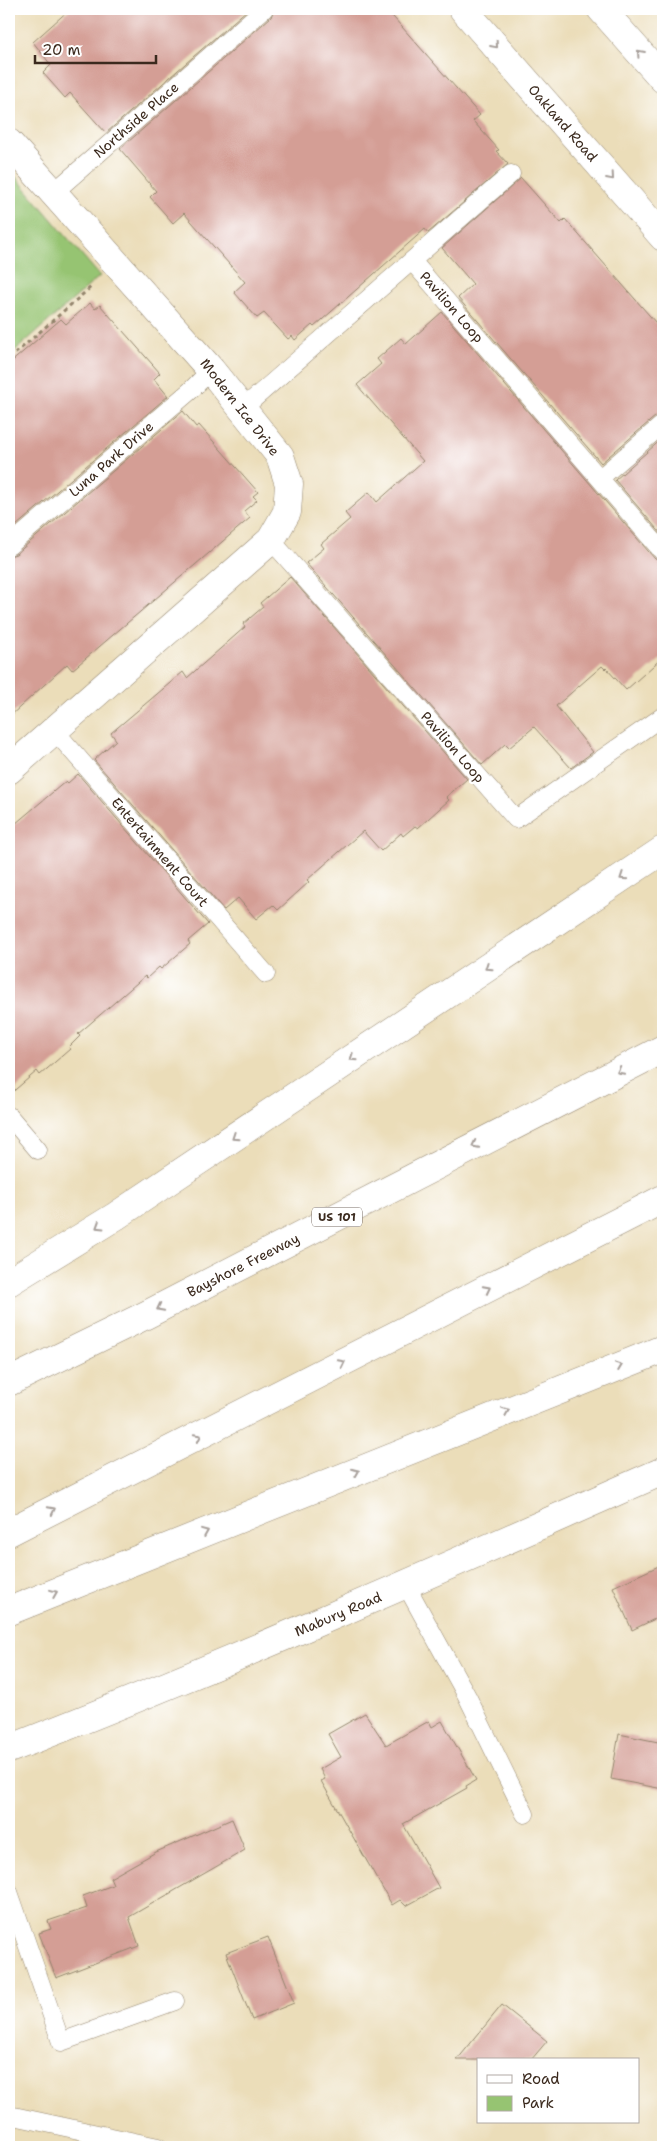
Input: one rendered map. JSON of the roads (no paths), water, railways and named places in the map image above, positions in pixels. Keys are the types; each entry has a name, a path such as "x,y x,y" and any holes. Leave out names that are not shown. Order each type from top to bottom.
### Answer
{"main road":[{"name":"Oakland Road","path":"463,9 663,237"},
{"path":"601,9 663,79"},
{"name":"Modern Ice Drive","path":"9,143 211,370 280,456 289,484 287,512 271,540 9,770"},
{"path":"9,1282 132,1205 663,850"},
{"name":"Bayshore Freeway","path":"9,1382 146,1315 663,1049"},
{"path":"9,1532 663,1199"},
{"path":"9,1611 663,1349"},
{"name":"Mabury Road","path":"9,1749 143,1697 406,1585 663,1471"}],"lane":[{"name":"Northside Place","path":"52,193 264,9"},
{"path":"412,261 511,174"},
{"name":"Pavilion Loop","path":"242,409 412,261 663,552"},
{"name":"Luna Park Drive","path":"9,546 190,392 211,370"},
{"path":"600,478 663,424"},
{"name":"Pavilion Loop","path":"271,540 516,819 663,716"},
{"name":"Entertainment Court","path":"54,730 266,974"},
{"path":"9,1116 38,1150"},
{"path":"406,1585 467,1696 525,1814"},
{"path":"9,1892 61,2042 175,2002"},
{"path":"9,2116 158,2147"}]}
